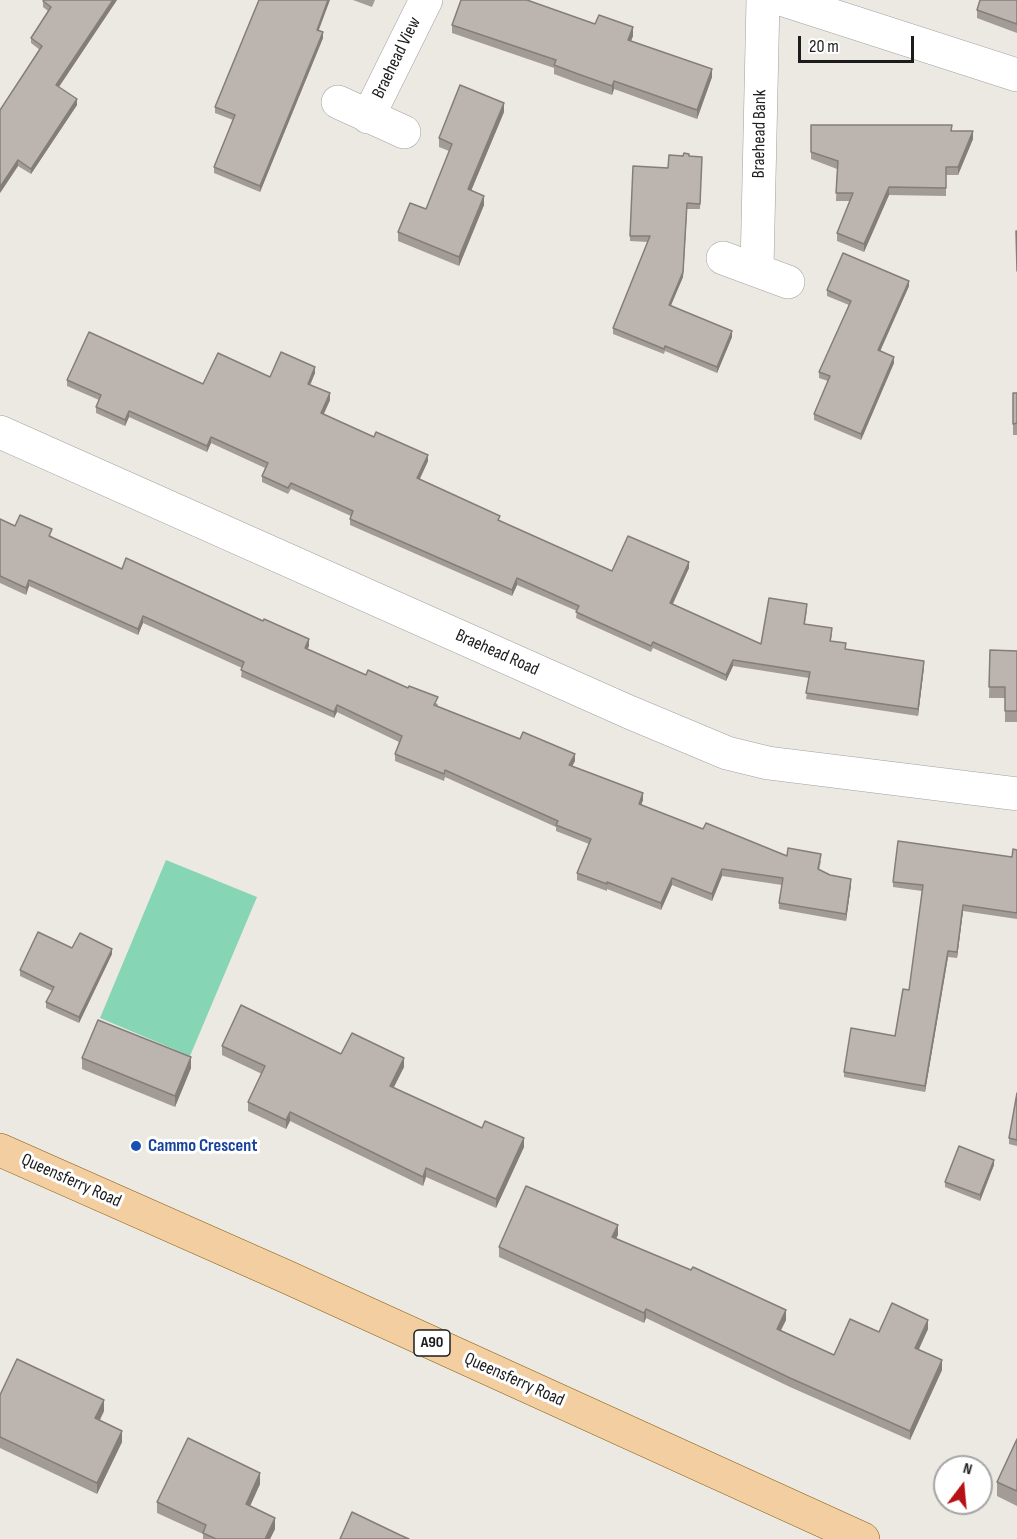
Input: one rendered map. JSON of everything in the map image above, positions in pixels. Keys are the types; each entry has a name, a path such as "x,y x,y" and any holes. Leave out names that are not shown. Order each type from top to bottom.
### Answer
{"main road":[{"name":"Queensferry Road","path":"0,1150 287,1277 863,1539"}],"street":[{"name":"Braehead View","path":"368,117 426,0"},
{"name":"Braehead Bank","path":"757,269 763,0"},
{"path":"784,0 1017,75"},
{"name":"Braehead View","path":"338,102 404,132"},
{"path":"723,258 788,282"},
{"name":"Braehead Road","path":"0,432 607,702 728,753 768,763 1017,794"}],"green space":[{"path":"166,860 257,897 190,1056 100,1018"}],"building":[{"path":"44,0 113,0 56,85 77,99 31,169 18,160 0,187 0,110 42,46 31,38 51,7"},
{"path":"259,0 328,0 317,30 323,32 260,186 214,167 235,115 215,107"},
{"path":"461,0 527,0 595,24 599,15 633,27 628,40 712,69 697,110 614,81 612,86 554,65 556,60 452,25"},
{"path":"980,0 1017,0 1017,24 977,10"},
{"path":"460,85 504,103 468,189 484,196 459,257 398,232 410,203 426,209 452,144 439,138"},
{"path":"811,125 952,125 951,131 973,131 958,167 946,167 946,188 889,187 864,244 837,233 853,193 836,193 838,161 811,152"},
{"path":"684,153 689,156 702,157 700,204 687,203 683,272 669,305 732,331 717,367 613,328 650,236 630,236 633,166 668,168 669,155 683,156"},
{"path":"843,253 909,281 878,350 894,357 861,434 814,414 830,376 819,372 851,301 827,290"},
{"path":"89,332 203,384 218,353 270,377 281,352 315,367 308,384 330,393 321,413 374,437 376,432 428,455 417,478 500,516 498,520 612,571 628,536 689,562 670,603 761,644 769,598 807,604 804,624 832,628 830,641 846,643 845,649 924,661 918,709 806,693 810,672 733,660 726,675 653,642 651,646 576,612 579,606 517,578 512,590 350,519 353,511 291,483 288,488 262,476 268,463 211,437 207,446 129,411 125,420 96,407 101,395 67,380"},
{"path":"1013,393 1017,393 1017,423 1013,424"},
{"path":"20,515 52,529 49,536 122,569 126,558 263,621 264,619 309,639 305,648 366,675 368,670 408,688 409,686 438,697 434,705 520,739 523,732 575,754 569,765 643,793 639,804 703,829 706,823 787,856 788,848 821,854 818,869 830,875 851,879 846,914 779,903 783,878 722,869 712,894 672,878 661,903 577,873 591,839 556,825 558,821 445,770 444,774 395,754 402,736 337,705 334,712 241,670 244,662 143,616 138,629 29,580 26,588 0,576 0,519 15,526"},
{"path":"990,650 1017,651 1017,711 1005,711 1005,687 989,687"},
{"path":"898,841 1012,857 1013,849 1017,850 1017,913 963,905 957,952 948,951 925,1086 844,1072 851,1028 895,1036 903,989 909,990 923,885 893,882"},
{"path":"38,932 72,948 80,933 112,949 79,1017 46,1002 54,987 20,970"},
{"path":"241,1005 341,1054 352,1033 404,1058 390,1086 482,1128 485,1121 524,1138 496,1199 426,1168 423,1177 290,1112 286,1120 248,1102 265,1066 222,1046"},
{"path":"98,1020 191,1057 175,1096 82,1058"},
{"path":"1017,1093 1017,1140 1009,1138"},
{"path":"959,1146 994,1160 980,1195 945,1182"},
{"path":"526,1186 618,1225 612,1237 691,1270 693,1267 786,1310 777,1329 834,1355 850,1319 879,1332 892,1303 928,1320 915,1348 942,1360 910,1431 790,1378 646,1309 644,1313 499,1247"},
{"path":"17,1359 104,1400 95,1418 122,1431 97,1483 0,1437 0,1395"},
{"path":"188,1438 260,1473 246,1504 275,1518 265,1539 216,1539 203,1533 206,1525 157,1502"},
{"path":"1017,1439 1017,1491 997,1482"},
{"path":"352,1512 400,1535 409,1539 340,1539"}],"place":[{"name":"Cammo Crescent","path":"136,1146"}]}
